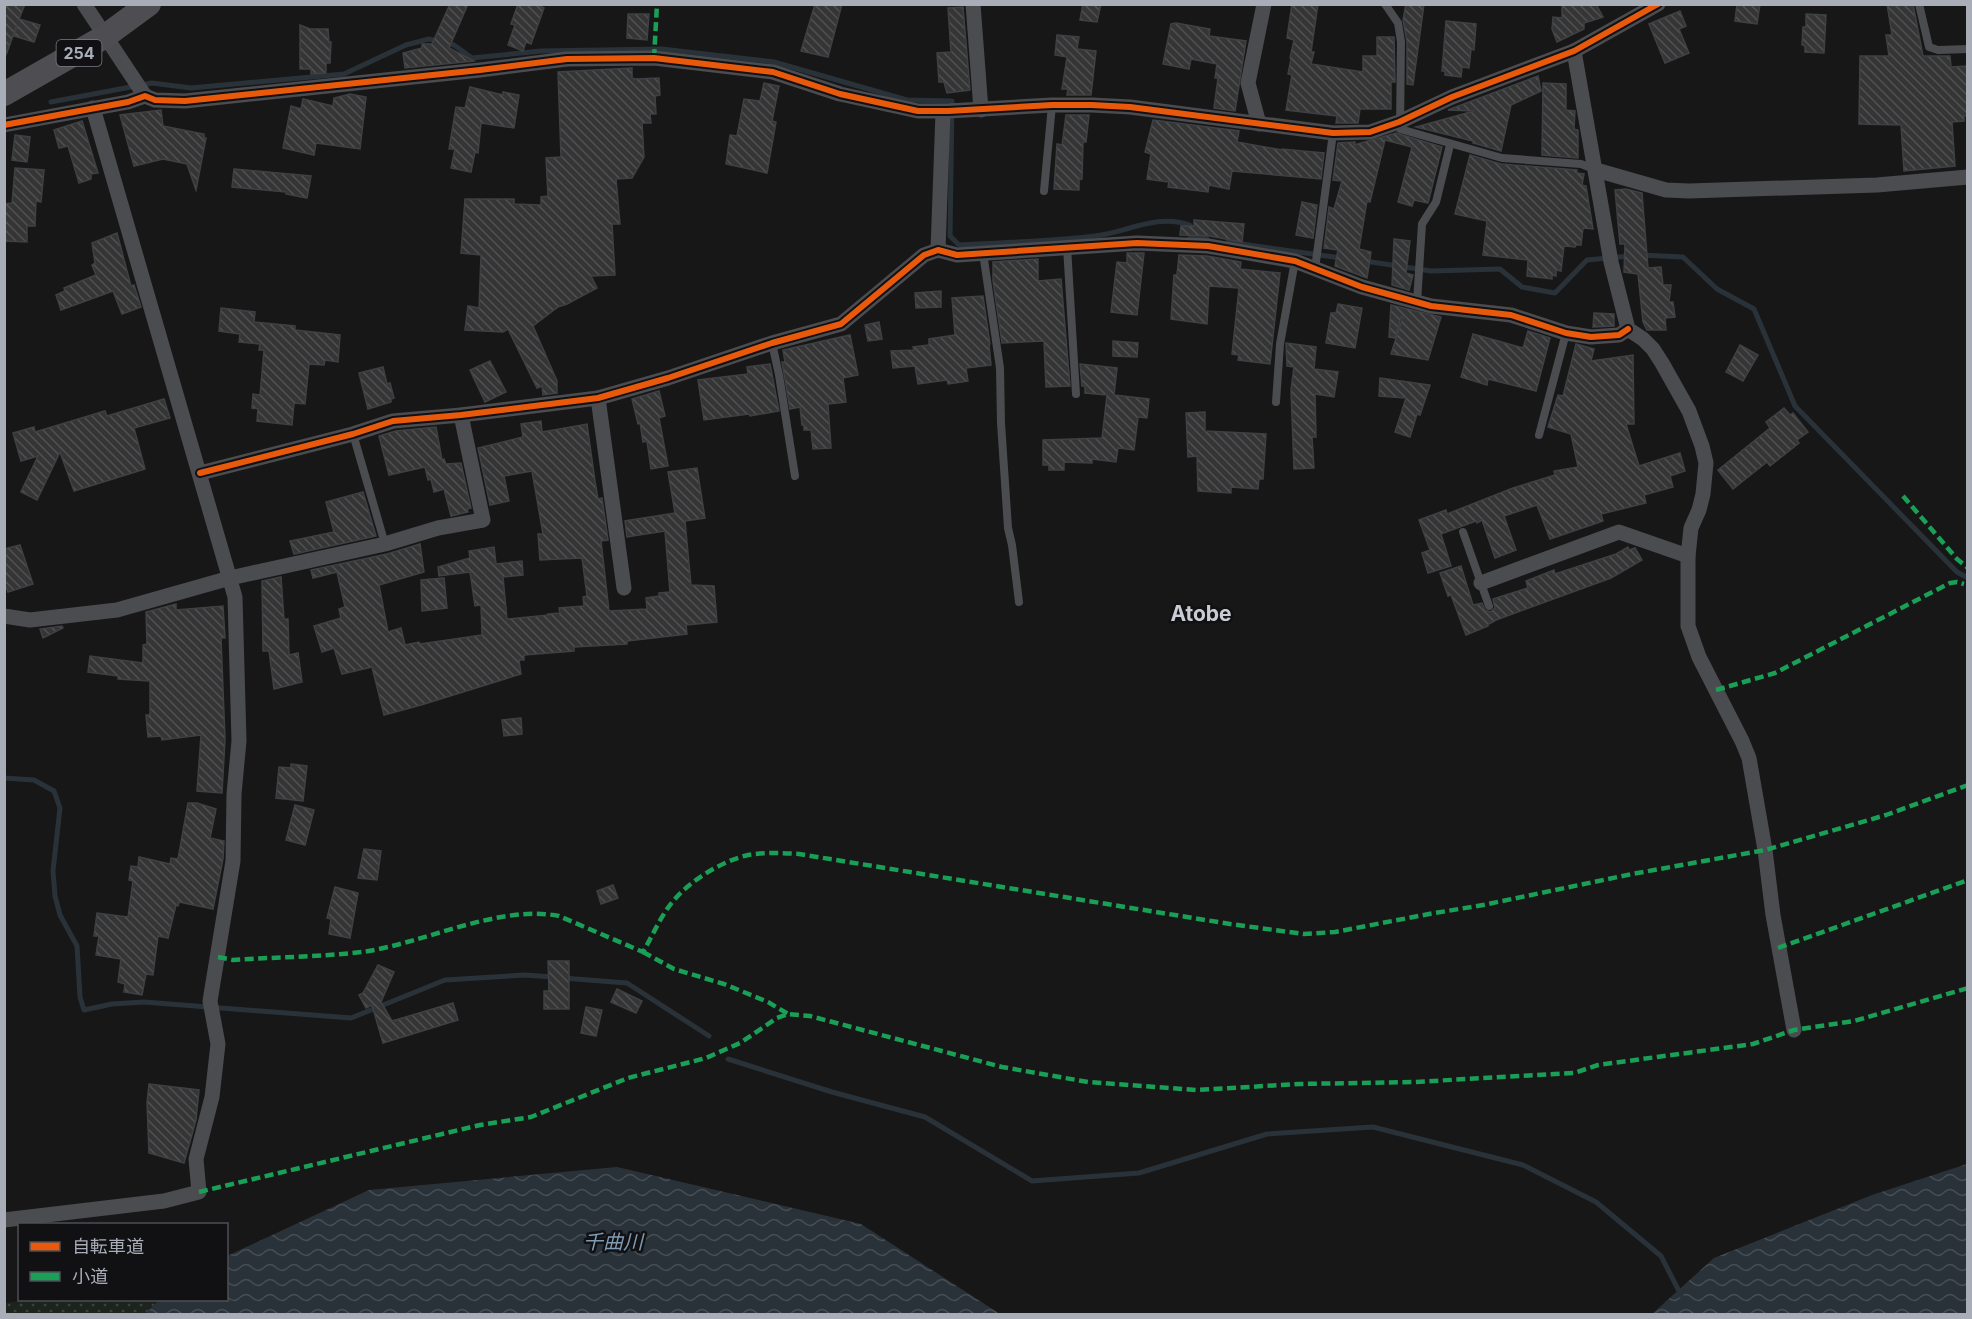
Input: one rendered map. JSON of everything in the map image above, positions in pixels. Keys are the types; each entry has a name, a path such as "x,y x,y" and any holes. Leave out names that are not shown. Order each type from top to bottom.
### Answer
{"highway":[{"name":"254","path":"4,94 105,37 149,4"}],"street":[{"path":"84,4 145,96 155,100 185,100 567,59 654,58 773,72 840,94 918,111 981,110 1052,105 1130,107 1333,133 1370,132 1399,122 1452,97 1574,51 1658,4"},
{"path":"973,4 981,110"},
{"path":"1259,124 1248,83 1264,4"},
{"path":"1574,51 1610,256 1628,329 1643,339 1662,363 1689,411 1706,463 1703,494 1699,510 1690,528 1688,626 1699,657 1749,758 1765,850 1773,915 1794,1030"},
{"path":"4,125 128,102 145,96"},
{"path":"4,1220 164,1201 199,1192 196,1159 216,1076 218,1044 210,1001 233,861 234,794 239,741 235,597 93,108"},
{"path":"938,250 951,111"},
{"path":"1596,170 1666,190 1689,191 1877,185 1968,177"},
{"path":"200,472 353,434 393,421 598,398 668,378 772,343 841,324 924,255 938,250 957,255 1137,243 1208,246 1316,265 1362,287 1431,306 1511,315 1566,333 1591,337 1619,335 1628,329"},
{"path":"598,398 624,588"},
{"path":"4,616 30,620 117,610 230,578 385,544 438,528 483,520 461,415"},
{"path":"1481,583 1619,532 1688,556"}],"lane":[{"path":"1385,4 1398,23 1401,42 1400,129 1502,158 1581,164 1596,170"},
{"path":"1919,4 1929,47 1938,50 1968,49"},
{"path":"1044,191 1052,105"},
{"path":"1316,265 1333,133"},
{"path":"1417,302 1422,224 1436,202 1450,145"},
{"path":"1067,247 1076,394"},
{"path":"983,253 1000,368 1000,423 1008,528 1019,602"},
{"path":"1276,402 1280,344 1295,261"},
{"path":"1539,435 1566,333"},
{"path":"772,343 795,476"},
{"path":"353,434 385,544"},
{"path":"1463,532 1489,606"}],"shaded area":[{"path":"158,1301 145,1314 5,1314 5,1303"}],"water":[{"path":"1967,1164 1967,1314 1652,1314 1714,1258 1872,1195"},
{"name":"千曲川","path":"617,1167 861,1224 1000,1314 145,1314 158,1301 228,1301 228,1256 369,1190"}],"building":[{"path":"4,4 25,4 19,19 40,25 34,42 14,36 17,25 6,55"},
{"path":"450,4 468,4 449,48 474,61 405,68 403,53 422,48 422,44 432,44"},
{"path":"518,4 535,4 544,8 531,44 526,42 523,51 508,45 515,25 511,24"},
{"path":"815,4 842,4 828,57 801,51"},
{"path":"1083,4 1101,4 1097,22 1080,20"},
{"path":"1292,4 1318,4 1311,64 1363,72 1363,56 1377,56 1377,37 1394,37 1395,82 1391,82 1391,109 1360,109 1358,123 1336,123 1337,116 1286,110 1292,75 1288,74 1294,40 1287,38"},
{"path":"1406,4 1424,4 1413,85 1407,84 1407,42 1403,20"},
{"path":"1562,4 1596,4 1603,17 1584,23 1584,29 1557,42 1552,29 1553,17 1562,18"},
{"path":"1737,4 1760,4 1757,24 1735,21"},
{"path":"1887,4 1913,4 1923,56 1950,56 1951,67 1967,66 1968,115 1964,116 1964,121 1952,122 1955,166 1904,171 1901,125 1859,124 1860,56 1889,56 1886,35 1892,35"},
{"path":"963,7 970,90 947,93 944,82 939,82 937,53 951,52 948,8"},
{"path":"1680,11 1686,26 1679,29 1689,53 1665,63 1649,24"},
{"path":"628,14 649,14 647,40 627,38"},
{"path":"1806,14 1826,15 1824,53 1805,52 1805,46 1802,45"},
{"path":"1446,21 1476,24 1474,50 1471,49 1469,68 1462,67 1461,77 1445,75 1445,71 1442,71"},
{"path":"1171,24 1210,29 1209,36 1246,41 1235,111 1214,108 1218,78 1215,78 1217,64 1191,59 1189,69 1163,64"},
{"path":"300,25 310,29 328,29 329,42 331,42 330,63 326,63 326,73 311,74 311,69 300,69"},
{"path":"1057,35 1079,37 1077,49 1096,51 1091,95 1067,95 1068,89 1062,89 1067,57 1055,55"},
{"path":"632,68 632,78 659,78 660,95 655,96 656,114 650,114 651,123 642,123 644,157 632,178 616,179 620,224 612,224 615,275 591,276 597,288 558,307 533,326 557,381 557,393 543,395 542,386 537,388 508,329 503,332 465,330 468,306 479,308 481,255 461,253 465,199 514,199 514,204 541,205 541,197 548,196 546,158 561,157 558,72"},
{"path":"1538,76 1541,91 1511,105 1501,151 1473,143 1473,141 1416,127 1474,111 1448,110"},
{"path":"764,83 779,86 772,121 776,122 767,173 726,164 730,135 737,136 744,99 760,101"},
{"path":"1543,83 1566,84 1566,110 1575,111 1574,129 1578,130 1578,158 1542,155"},
{"path":"470,87 503,95 503,92 519,95 514,128 481,123 478,153 475,152 471,172 451,168 455,149 449,149 456,107 465,108"},
{"path":"350,94 366,97 360,149 316,143 314,155 283,148 291,106 301,109 303,99 333,106 334,98"},
{"path":"161,110 163,126 204,134 206,138 196,190 187,164 163,159 134,166 120,115"},
{"path":"1066,115 1089,115 1086,142 1083,142 1082,179 1079,180 1079,190 1054,189 1057,144 1062,145"},
{"path":"1153,120 1239,131 1237,142 1282,150 1324,153 1321,179 1232,171 1229,189 1209,185 1208,192 1168,187 1169,182 1147,179 1151,154 1145,152"},
{"path":"82,121 98,173 91,174 91,179 79,183 68,146 59,148 54,130"},
{"path":"1396,133 1442,147 1428,203 1414,200 1412,206 1398,202 1412,147 1385,140 1370,202 1367,201 1359,249 1371,252 1367,278 1335,266 1338,250 1324,248 1329,207 1334,209 1342,181 1333,180 1338,143 1355,142 1354,145"},
{"path":"15,135 30,137 27,162 12,160"},
{"path":"1470,155 1501,164 1577,170 1577,173 1584,174 1582,185 1586,186 1593,229 1583,228 1581,245 1564,246 1561,271 1556,270 1556,276 1552,275 1552,279 1527,276 1528,260 1483,255 1487,221 1455,214"},
{"path":"15,168 44,170 41,202 36,201 35,226 27,226 27,242 4,241 4,204 12,203"},
{"path":"234,169 311,176 307,198 286,194 286,192 232,187"},
{"path":"1626,189 1642,193 1648,268 1661,267 1663,285 1671,285 1669,302 1673,302 1675,317 1665,318 1666,330 1647,330 1643,322 1638,274 1624,272 1625,244 1620,244 1615,190"},
{"path":"1302,202 1317,205 1313,238 1296,235"},
{"path":"1194,220 1244,224 1242,242 1210,236 1180,235 1181,226 1194,226"},
{"path":"117,233 131,286 134,285 141,307 122,314 113,291 61,310 56,295 65,291 64,288 96,275 92,265 95,263 92,243"},
{"path":"1394,239 1410,241 1406,273 1413,275 1409,290 1392,285"},
{"path":"1127,253 1144,253 1137,315 1111,312 1117,262 1127,263"},
{"path":"1179,255 1207,256 1241,262 1240,269 1280,273 1270,364 1238,360 1239,355 1232,354 1239,288 1209,286 1207,324 1171,319 1174,275 1177,275"},
{"path":"1038,259 1038,281 1061,279 1070,386 1046,387 1044,341 1002,343 993,281 993,262"},
{"path":"941,291 941,307 916,308 915,293"},
{"path":"983,296 991,365 966,368 968,381 948,384 947,380 918,384 915,366 893,368 891,351 914,350 913,347 929,345 929,339 955,335 952,298"},
{"path":"1338,304 1362,308 1355,348 1326,343 1331,313 1336,313"},
{"path":"1391,305 1441,317 1428,360 1391,354 1403,317 1401,317 1395,338 1389,337"},
{"path":"221,308 255,312 254,322 295,326 295,330 340,335 338,362 325,360 324,365 309,364 305,404 294,403 292,425 257,421 258,409 252,408 253,394 260,395 264,350 259,350 260,344 239,342 240,334 219,331"},
{"path":"1594,313 1614,314 1614,326 1593,327"},
{"path":"879,322 882,339 868,341 865,325"},
{"path":"1528,331 1550,338 1536,391 1488,379 1487,385 1461,377 1473,334 1523,348"},
{"path":"850,335 858,375 843,378 846,402 828,404 831,448 813,449 811,430 804,430 800,407 790,409 782,362 785,362 783,350"},
{"path":"1113,341 1138,343 1137,357 1113,356"},
{"path":"1286,343 1316,347 1314,369 1338,372 1334,397 1315,394 1316,437 1312,437 1314,468 1294,469 1291,390 1294,367 1287,366"},
{"path":"1576,344 1594,349 1591,361 1633,355 1634,424 1626,424 1639,466 1680,453 1685,471 1670,476 1673,487 1644,495 1646,503 1601,514 1603,521 1550,539 1537,505 1504,516 1516,550 1495,558 1482,520 1441,534 1451,566 1428,573 1422,553 1430,550 1419,520 1446,510 1447,514 1513,488 1555,475 1554,471 1578,467 1571,434 1548,427 1558,395 1563,396"},
{"path":"1740,345 1758,355 1743,381 1726,372"},
{"path":"490,361 506,392 485,402 470,370"},
{"path":"770,364 779,411 704,420 698,380 748,374 747,367"},
{"path":"1080,364 1117,368 1114,395 1149,399 1147,418 1138,417 1134,450 1118,448 1116,462 1092,459 1092,463 1064,462 1064,470 1049,470 1049,465 1043,465 1043,440 1102,438 1107,395 1085,393"},
{"path":"383,367 387,384 390,383 394,398 391,402 368,409 359,373"},
{"path":"1380,378 1430,385 1410,437 1395,432 1406,398 1379,396"},
{"path":"659,391 665,416 659,418 668,466 651,469 647,441 643,442 640,423 638,424 632,399"},
{"path":"164,399 170,418 134,428 145,469 74,491 60,452 37,500 21,492 38,456 21,461 13,433 34,427 35,432 105,411 107,416"},
{"path":"1784,408 1790,415 1793,413 1808,432 1797,440 1799,443 1770,466 1767,462 1733,489 1718,470 1770,428 1766,422"},
{"path":"1205,412 1205,431 1266,434 1263,479 1259,479 1258,489 1231,487 1231,493 1198,491 1197,456 1188,457 1186,413"},
{"path":"541,421 542,432 587,424 598,499 602,498 608,540 601,541 609,611 647,609 646,598 670,592 665,531 627,537 625,521 675,513 668,472 697,468 705,518 685,521 691,585 714,586 717,622 686,625 687,634 627,641 627,644 574,647 574,651 524,655 524,660 519,660 521,674 384,715 372,667 342,674 334,648 322,652 314,626 341,618 339,609 345,607 337,572 313,578 311,570 387,554 420,544 424,572 379,585 388,632 401,628 405,645 482,635 481,605 475,606 470,572 439,576 438,567 470,558 469,551 494,547 496,564 522,561 523,575 503,577 507,619 549,615 560,613 559,608 584,606 583,597 587,596 582,558 540,560 538,534 543,534 532,471 504,476 509,501 490,505 478,448 523,437 521,424"},
{"path":"436,427 442,460 444,459 446,464 461,463 471,508 467,509 468,512 451,516 444,489 434,492 425,467 389,475 379,436 396,431"},
{"path":"363,492 376,536 294,554 290,541 334,532 326,502"},
{"path":"20,545 33,584 8,592 4,582 4,549"},
{"path":"1628,547 1629,550 1635,548 1642,560 1611,578 1496,620 1466,635 1440,573 1461,566 1473,605 1482,603 1485,610 1490,612 1495,608 1493,599 1528,588 1526,581 1554,570 1555,574 1616,554"},
{"path":"281,577 284,619 288,619 289,655 298,653 302,682 274,689 269,651 263,651 262,581"},
{"path":"444,578 447,608 422,611 421,580"},
{"path":"176,604 176,610 223,606 225,638 221,638 225,739 222,793 197,791 201,735 162,740 161,736 148,737 146,715 150,715 150,681 118,679 118,676 88,672 90,656 143,663 143,645 147,644 146,612"},
{"path":"62,626 63,628 43,638 40,629"},
{"path":"521,718 522,734 504,736 502,720"},
{"path":"291,764 307,766 303,801 276,798 279,767 291,768"},
{"path":"188,803 197,803 216,809 210,838 224,841 223,859 213,909 179,902 178,906 176,905 168,938 158,936 153,975 146,974 142,995 124,992 125,984 118,982 121,959 96,955 99,936 94,936 97,913 128,917 133,881 129,880 131,866 138,867 139,857 170,864 171,858 178,859"},
{"path":"295,805 314,810 305,845 286,840"},
{"path":"364,849 381,851 377,880 358,878"},
{"path":"613,885 618,898 601,904 597,891"},
{"path":"335,887 358,893 350,938 329,934 331,919 327,918"},
{"path":"548,961 569,961 569,1009 544,1009 544,991 549,991"},
{"path":"378,965 394,972 381,1002 392,1021 453,1003 458,1020 383,1043 372,1005 366,1008 359,995 363,993"},
{"path":"617,989 642,1001 636,1013 611,1002"},
{"path":"586,1007 602,1010 596,1036 581,1033"},
{"path":"149,1084 199,1090 196,1120 184,1163 149,1153 147,1103"}],"waterway":[{"path":"51,102 152,83 191,88 344,74 406,45 429,39 454,45 472,58 541,51 662,49 774,62 907,100 952,101 950,236 959,245 1077,238 1165,221 1190,225 1190,237 1207,239"},
{"path":"1228,242 1341,258"},
{"path":"1640,255 1683,257 1717,289 1754,309 1795,406 1957,572 1968,578"},
{"path":"1365,261 1431,271 1500,269 1522,287 1555,293 1587,260 1630,256"},
{"path":"4,778 34,780 54,791 60,808 53,871 55,896 60,915 77,946 80,997 84,1010 112,1004 144,1002 351,1018 445,980 524,975 554,977"},
{"path":"563,978 627,983 709,1036"},
{"path":"728,1059 832,1092 925,1117 1032,1181 1139,1173 1267,1134 1373,1127 1523,1165 1596,1202 1661,1256 1681,1295"}],"marked path":[{"path":"654,58 657,4"},
{"path":"1903,496 1957,559 1968,568"},
{"path":"1716,690 1775,673 1950,583 1964,584"},
{"path":"218,957 233,960 362,952 385,948 486,920 511,915 536,914 559,916 643,952 669,906 689,885 728,862 748,855 767,853 799,854 1230,924 1304,934 1335,932 1765,850 1886,815 1968,785"},
{"path":"1778,948 1968,880"},
{"path":"643,952 674,969 724,984 768,1002 788,1014"},
{"path":"199,1192 480,1125 531,1117 628,1078 706,1058 740,1043 777,1018 788,1014 810,1016 1002,1067 1088,1082 1197,1090 1574,1073 1598,1065 1753,1044 1794,1030 1854,1021 1968,988"}],"cycle path":[{"path":"4,125 128,102 145,96 155,100 185,101 567,59 654,58 773,72 840,94 918,111 1092,105 1130,107 1333,133 1370,132 1399,122 1452,97 1574,51 1658,4"},
{"path":"200,473 353,434 393,421 598,398 668,378 772,343 841,324 924,255 938,250 957,255 1137,243 1208,246 1295,261 1362,287 1431,306 1511,315 1566,333 1591,337 1619,335 1628,329"}],"district":[{"name":"Atobe","path":"1201,614"}]}
